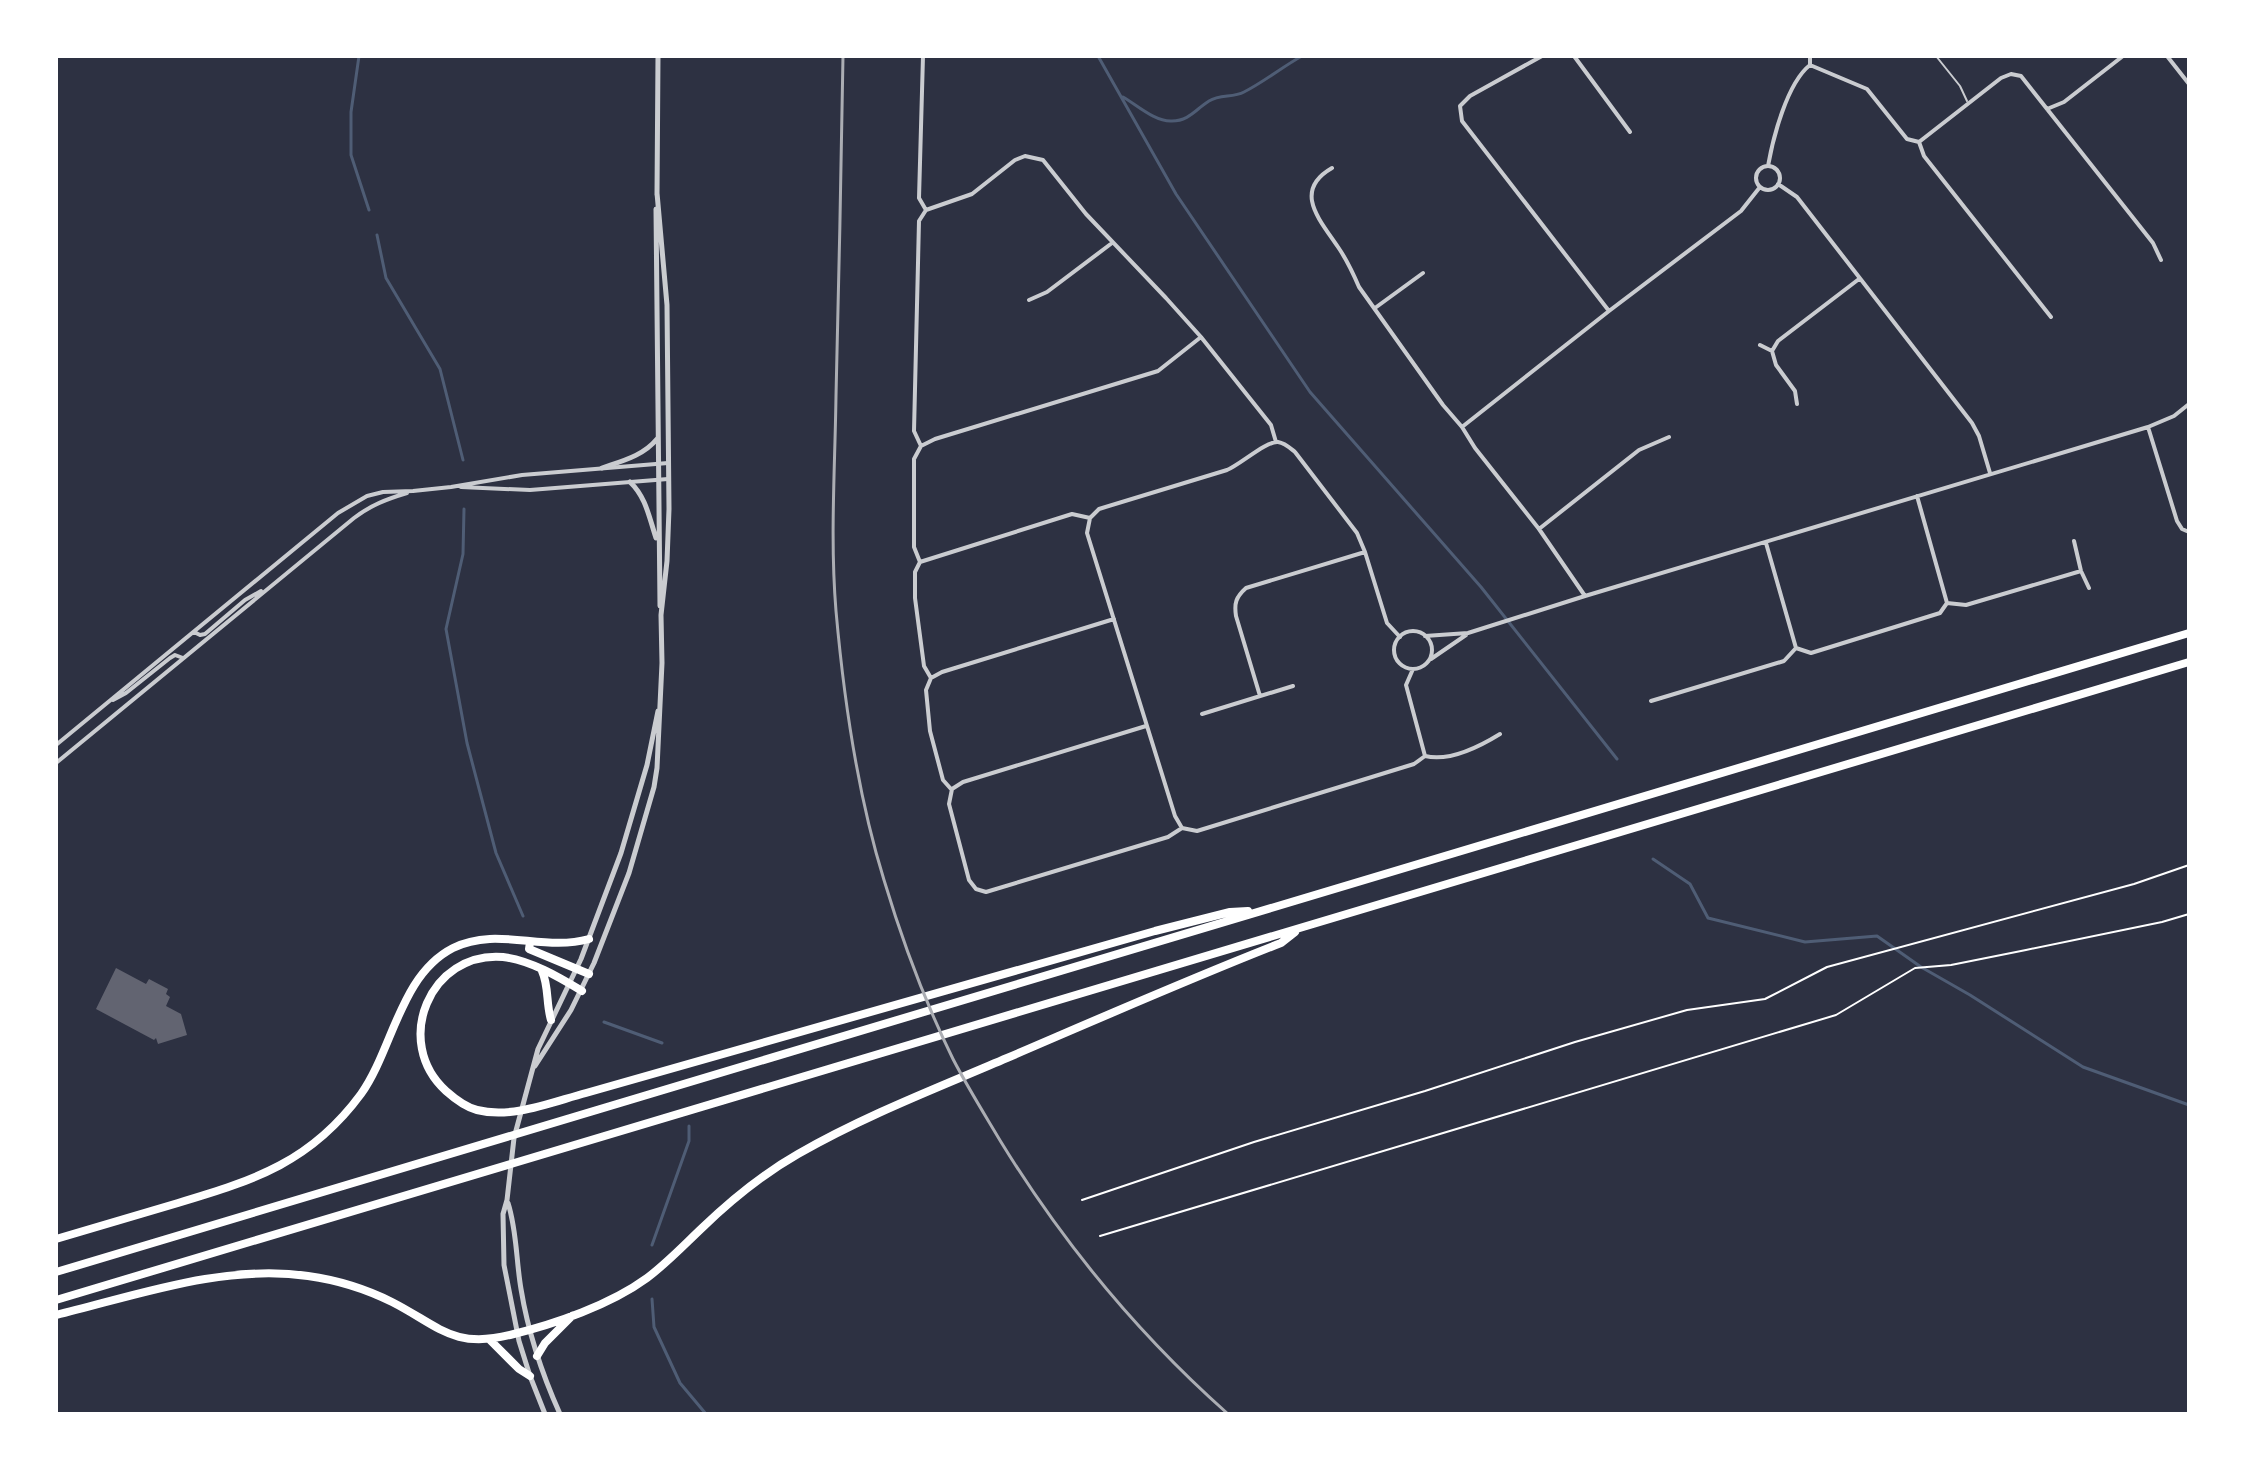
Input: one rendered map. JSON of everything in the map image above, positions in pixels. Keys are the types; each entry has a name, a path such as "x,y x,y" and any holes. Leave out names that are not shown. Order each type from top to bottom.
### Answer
{"highway":[{"path":"56,1272 2189,633"},
{"path":"56,1300 2189,662"},
{"path":"582,991 516,960 502,957 473,961 447,975 430,995 422,1017 420,1039 428,1069 439,1084 466,1106 497,1112 538,1105 1155,931 1230,912 1260,911"},
{"path":"56,1315 217,1276 289,1274 333,1281 373,1294 453,1337 475,1340 517,1333 614,1298 646,1279 749,1187 799,1153 970,1074 1281,943 1301,928"},
{"path":"56,1239 236,1185 292,1159 326,1133 362,1092 382,1057 415,983 431,964 450,950 470,942 504,937 556,943 589,939"},
{"path":"530,942 529,949 589,974"},
{"path":"542,970 551,1020"},
{"path":"537,1356 545,1343 573,1315"},
{"path":"489,1339 530,1376"}],"street":[{"path":"658,56 655,226 661,615"},
{"path":"923,56 919,198 926,210"},
{"path":"1542,56 1470,96 1460,106 1462,121 1609,311"},
{"path":"1574,56 1630,132"},
{"path":"1810,56 1810,65"},
{"path":"2047,109 2064,102 2123,56"},
{"path":"2167,56 2189,84"},
{"path":"1810,65 1867,89 1907,139 1919,142"},
{"path":"1768,166 1772,142 1794,83 1810,65"},
{"path":"1919,142 2001,78 2011,74 2021,76 2153,243 2161,260"},
{"path":"1919,142 1924,156 2051,317"},
{"path":"921,446 914,431 919,221 926,210 972,194 1015,160 1025,156 1043,160 1112,243 1201,337 1271,425 1276,442"},
{"path":"1768,166 1777,171 1779,178 1778,184 1770,189 1760,187 1756,175 1768,166"},
{"path":"1332,168 1321,174 1314,184 1311,201 1314,211 1350,265 1359,287 1443,405 1539,529 1585,596"},
{"path":"1778,184 1797,197 1972,423 1990,473"},
{"path":"1462,427 1741,211 1760,187"},
{"path":"535,1066 582,991 589,974 629,873 657,768 661,615 669,530 669,463 667,305 657,193"},
{"path":"1029,300 1047,292 1112,243"},
{"path":"1375,308 1423,273"},
{"path":"1797,404 1795,391 1776,365 1772,351 1778,341 1859,279"},
{"path":"920,562 914,547 914,459 921,446 935,439 1158,371 1201,337"},
{"path":"1760,345 1772,351"},
{"path":"1468,633 1422,667 1413,669 1402,666 1395,657 1394,646 1400,637 1409,632 1425,636 1468,633 2148,427 2174,416 2189,404"},
{"path":"2148,427 2177,521 2182,529 2189,532"},
{"path":"602,468 649,448 658,437"},
{"path":"1539,529 1639,450 1669,437"},
{"path":"1182,828 1175,816 1146,726 1087,533 1090,518 1099,509 1227,470 1239,465 1266,444 1283,443 1295,452 1357,533 1387,623 1400,637"},
{"path":"56,745 338,513 367,496 522,475 669,463"},
{"path":"451,487 530,490 669,479"},
{"path":"630,482 644,499 658,547"},
{"path":"57,762 368,507 413,491"},
{"path":"1917,496 1947,603"},
{"path":"931,678 924,666 915,598 915,572 920,562 1072,514 1090,518"},
{"path":"2074,541 2081,571 2089,588"},
{"path":"1766,543 1796,648"},
{"path":"1260,696 1236,616 1238,596 1246,588 1365,552"},
{"path":"1947,603 1966,605 2081,571"},
{"path":"194,632 205,634 245,600 273,584"},
{"path":"1796,648 1811,653 1940,613 1947,603"},
{"path":"952,789 943,780 930,731 926,690 931,678 1114,619"},
{"path":"1425,636 1432,650 1429,660"},
{"path":"1651,701 1784,661 1796,648"},
{"path":"104,705 126,693 175,655 183,658"},
{"path":"1413,669 1406,685 1425,756"},
{"path":"1202,714 1293,686"},
{"path":"545,1414 517,1333 504,1265 503,1214 514,1138 538,1049 608,892 637,803 661,694"},
{"path":"1146,726 963,782 952,789 949,804 969,880 976,889 986,892 1168,837 1182,828 1197,831 1414,764 1425,756"},
{"path":"1425,756 1437,759 1481,746 1500,734"},
{"path":"507,1200 529,1328 560,1414"}],"lane":[{"path":"1936,56 1960,86 1969,103"}],"path":[{"path":"1082,1200 1254,1142 1575,1042 1687,1010 1765,999 1827,967 2134,884 2189,865"},
{"path":"1100,1236 1836,1015 1915,968 1951,965 2189,914"}],"building":[{"path":"116,968 146,984 149,979 168,989 166,994 170,997 166,1006 181,1014 187,1035 158,1044 156,1038 154,1040 96,1009"}],"waterway":[{"path":"359,56 351,112 351,155 369,210"},
{"path":"1098,56 1176,194 1310,392 1481,587 1617,759"},
{"path":"1123,97 1159,119 1178,120 1188,117 1213,99 1244,92 1302,56"},
{"path":"377,235 386,278 440,369 463,460"},
{"path":"464,509 463,554 446,629 467,743 496,853 523,916"},
{"path":"1653,859 1690,884 1708,918 1805,942 1877,936 1921,967 2083,1067 2189,1105"},
{"path":"604,1022 662,1043"},
{"path":"652,1245 689,1141 689,1126"},
{"path":"652,1299 654,1327 680,1383 706,1414"}],"railway":[{"path":"843,56 834,584 848,713 859,780 875,847 898,925 933,1015 959,1070 1001,1142 1050,1216 1104,1286 1133,1320 1228,1414"}]}
